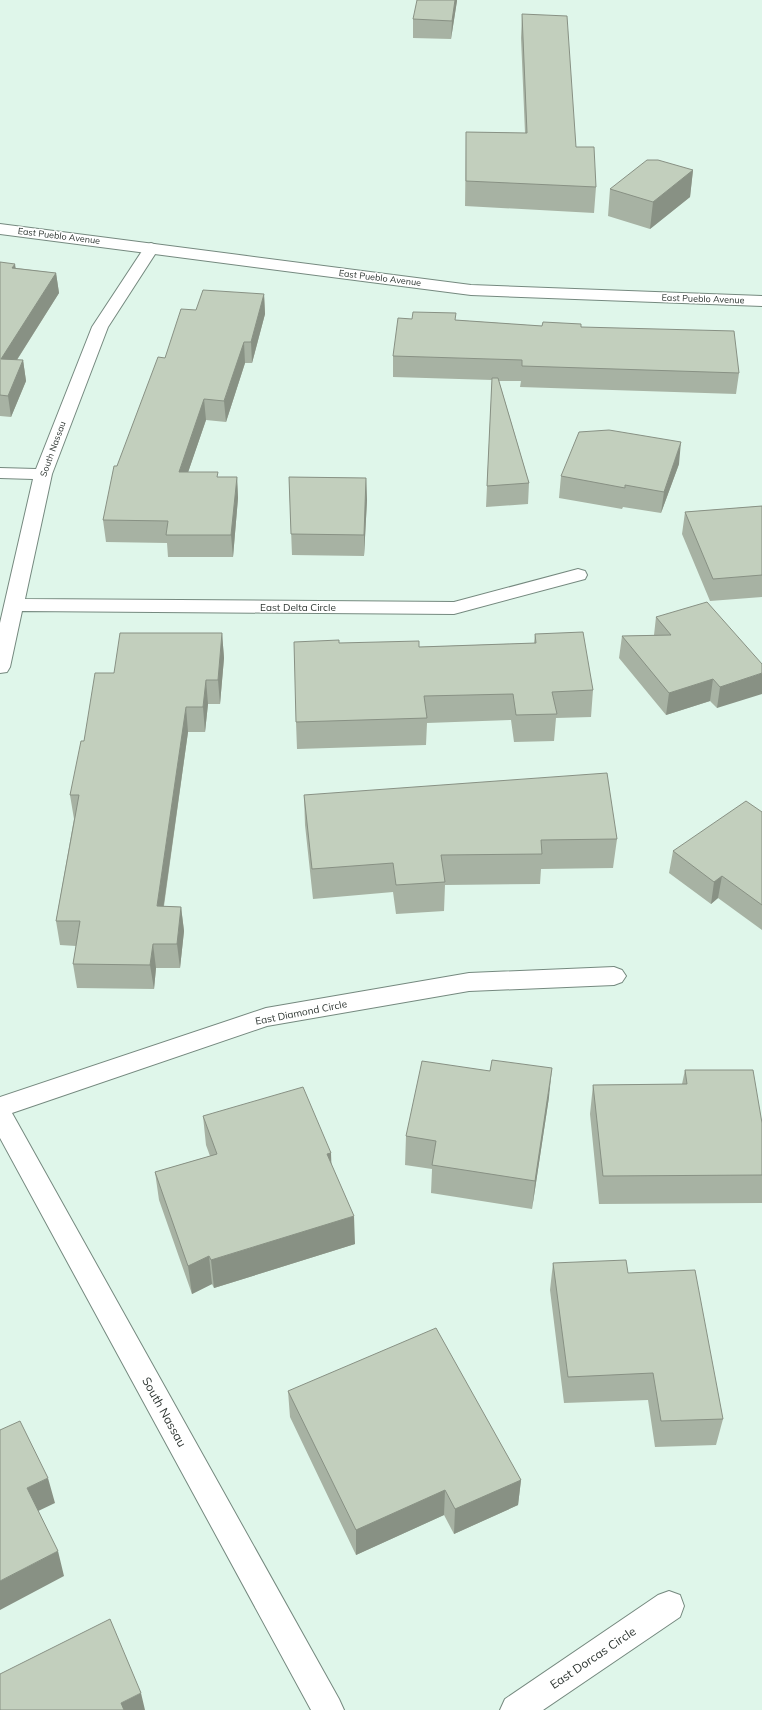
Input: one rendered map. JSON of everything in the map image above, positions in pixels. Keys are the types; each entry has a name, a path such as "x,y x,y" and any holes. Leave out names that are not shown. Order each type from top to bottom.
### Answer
{"street":[{"name":"East Pueblo Avenue","path":"0,229 471,290 762,301"},
{"name":"South Nassau","path":"0,667 43,474 100,327 151,248"},
{"path":"0,473 43,474"},
{"name":"East Delta Circle","path":"14,605 454,608 578,575"},
{"name":"East Diamond Circle","path":"0,1106 266,1017 468,982 614,976"},
{"name":"South Nassau","path":"0,1115 328,1710"},
{"name":"East Dorcas Circle","path":"516,1710 669,1606"}],"building":[{"path":"417,0 455,0 452,21 413,19"},
{"path":"522,14 567,16 576,147 594,147 596,187 466,181 466,132 527,133"},
{"path":"647,160 658,160 693,170 653,202 610,189"},
{"path":"0,262 15,264 12,268 56,273 1,359 23,360 8,396 0,395"},
{"path":"203,290 264,294 251,342 244,342 224,401 204,399 179,472 218,472 217,477 237,477 231,535 166,535 168,521 103,520 114,466 117,466 158,357 165,358 181,309 196,310"},
{"path":"413,312 456,313 455,320 542,326 543,322 581,324 581,327 734,331 739,373 522,366 522,360 393,356 398,318 412,319"},
{"path":"492,378 498,378 529,483 487,486"},
{"path":"609,430 681,442 664,492 625,485 625,488 561,476 579,432"},
{"path":"289,477 366,478 364,535 291,534"},
{"path":"762,506 762,575 713,579 685,512"},
{"path":"707,602 762,664 762,673 720,687 713,679 669,693 622,636 671,635 656,617"},
{"path":"583,632 593,690 552,692 557,714 516,715 513,694 424,696 427,718 296,722 294,642 339,640 339,643 419,641 419,647 536,643 535,634"},
{"path":"120,633 222,633 218,680 206,680 203,707 186,707 157,906 181,907 177,944 153,944 150,965 73,964 80,921 56,921 79,795 70,795 81,741 84,741 95,673 114,673"},
{"path":"607,773 617,839 541,840 542,854 441,855 445,882 396,885 393,863 312,869 304,795"},
{"path":"746,801 762,812 762,905 722,876 714,882 673,851"},
{"path":"492,1060 552,1068 535,1181 432,1165 436,1141 406,1136 422,1061 490,1071"},
{"path":"685,1070 753,1070 762,1123 762,1175 603,1176 593,1085 687,1084"},
{"path":"303,1087 331,1153 327,1154 354,1216 211,1260 209,1256 188,1266 155,1172 217,1154 203,1116"},
{"path":"626,1260 628,1273 695,1270 723,1419 661,1421 653,1373 568,1377 553,1263"},
{"path":"436,1328 521,1480 455,1509 445,1490 356,1530 288,1391"},
{"path":"20,1421 48,1478 27,1488 58,1551 0,1581 0,1430"},
{"path":"110,1619 141,1693 121,1703 124,1710 0,1710 0,1674"}]}
